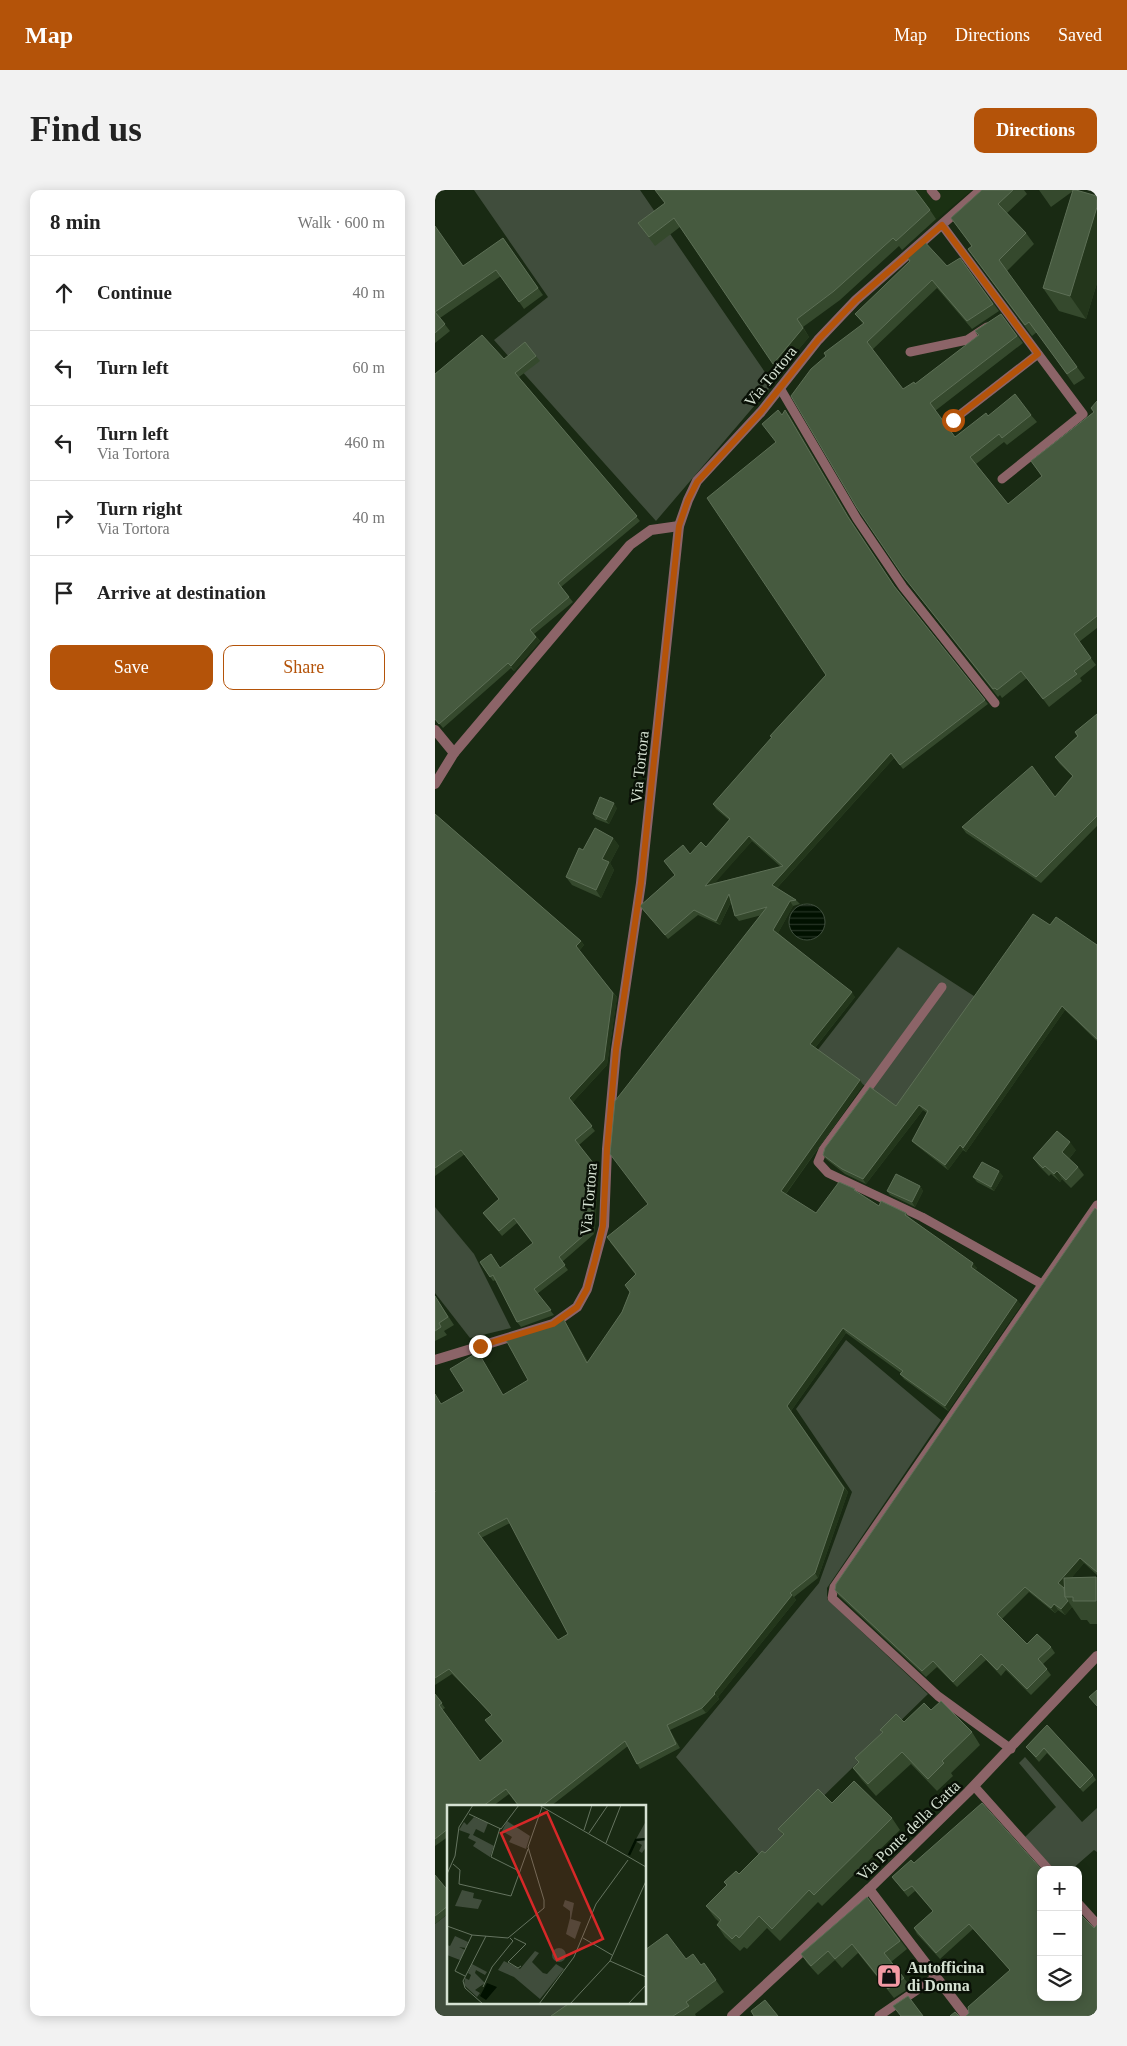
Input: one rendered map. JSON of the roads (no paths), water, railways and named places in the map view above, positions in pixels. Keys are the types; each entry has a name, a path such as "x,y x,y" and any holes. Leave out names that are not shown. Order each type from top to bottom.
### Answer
{"street":[{"name":"Via Tortora","path":"435,1360 553,1324 577,1307 587,1289 603,1226 607,1149 616,1050 633,946 642,873 679,526 688,500 697,482 780,388 818,340 856,300 981,190"},
{"path":"435,784 453,753 630,544 651,530 679,526"},
{"path":"435,730 453,753"},
{"name":"Via Ponte della Gatta","path":"732,2016 869,1889 974,1786 1097,1656"},
{"path":"869,1889 966,2016"}],"lane":[{"path":"942,225 1003,316 1038,354 1083,414 1002,479"},
{"path":"910,352 967,340 991,324"},
{"path":"953,420 1038,354"},
{"path":"780,388 857,519 893,572 995,703"},
{"path":"942,987 823,1150 818,1162 828,1173 922,1217 1042,1284"},
{"path":"1011,1749 938,1696 832,1598 834,1587 1097,1205"},
{"path":"974,1786 1045,1866"},
{"path":"1082,1907 1097,1924"},
{"path":"879,2016 936,1977"}],"place":[{"name":"Autofficina di Donna","path":"889,1976"}]}
